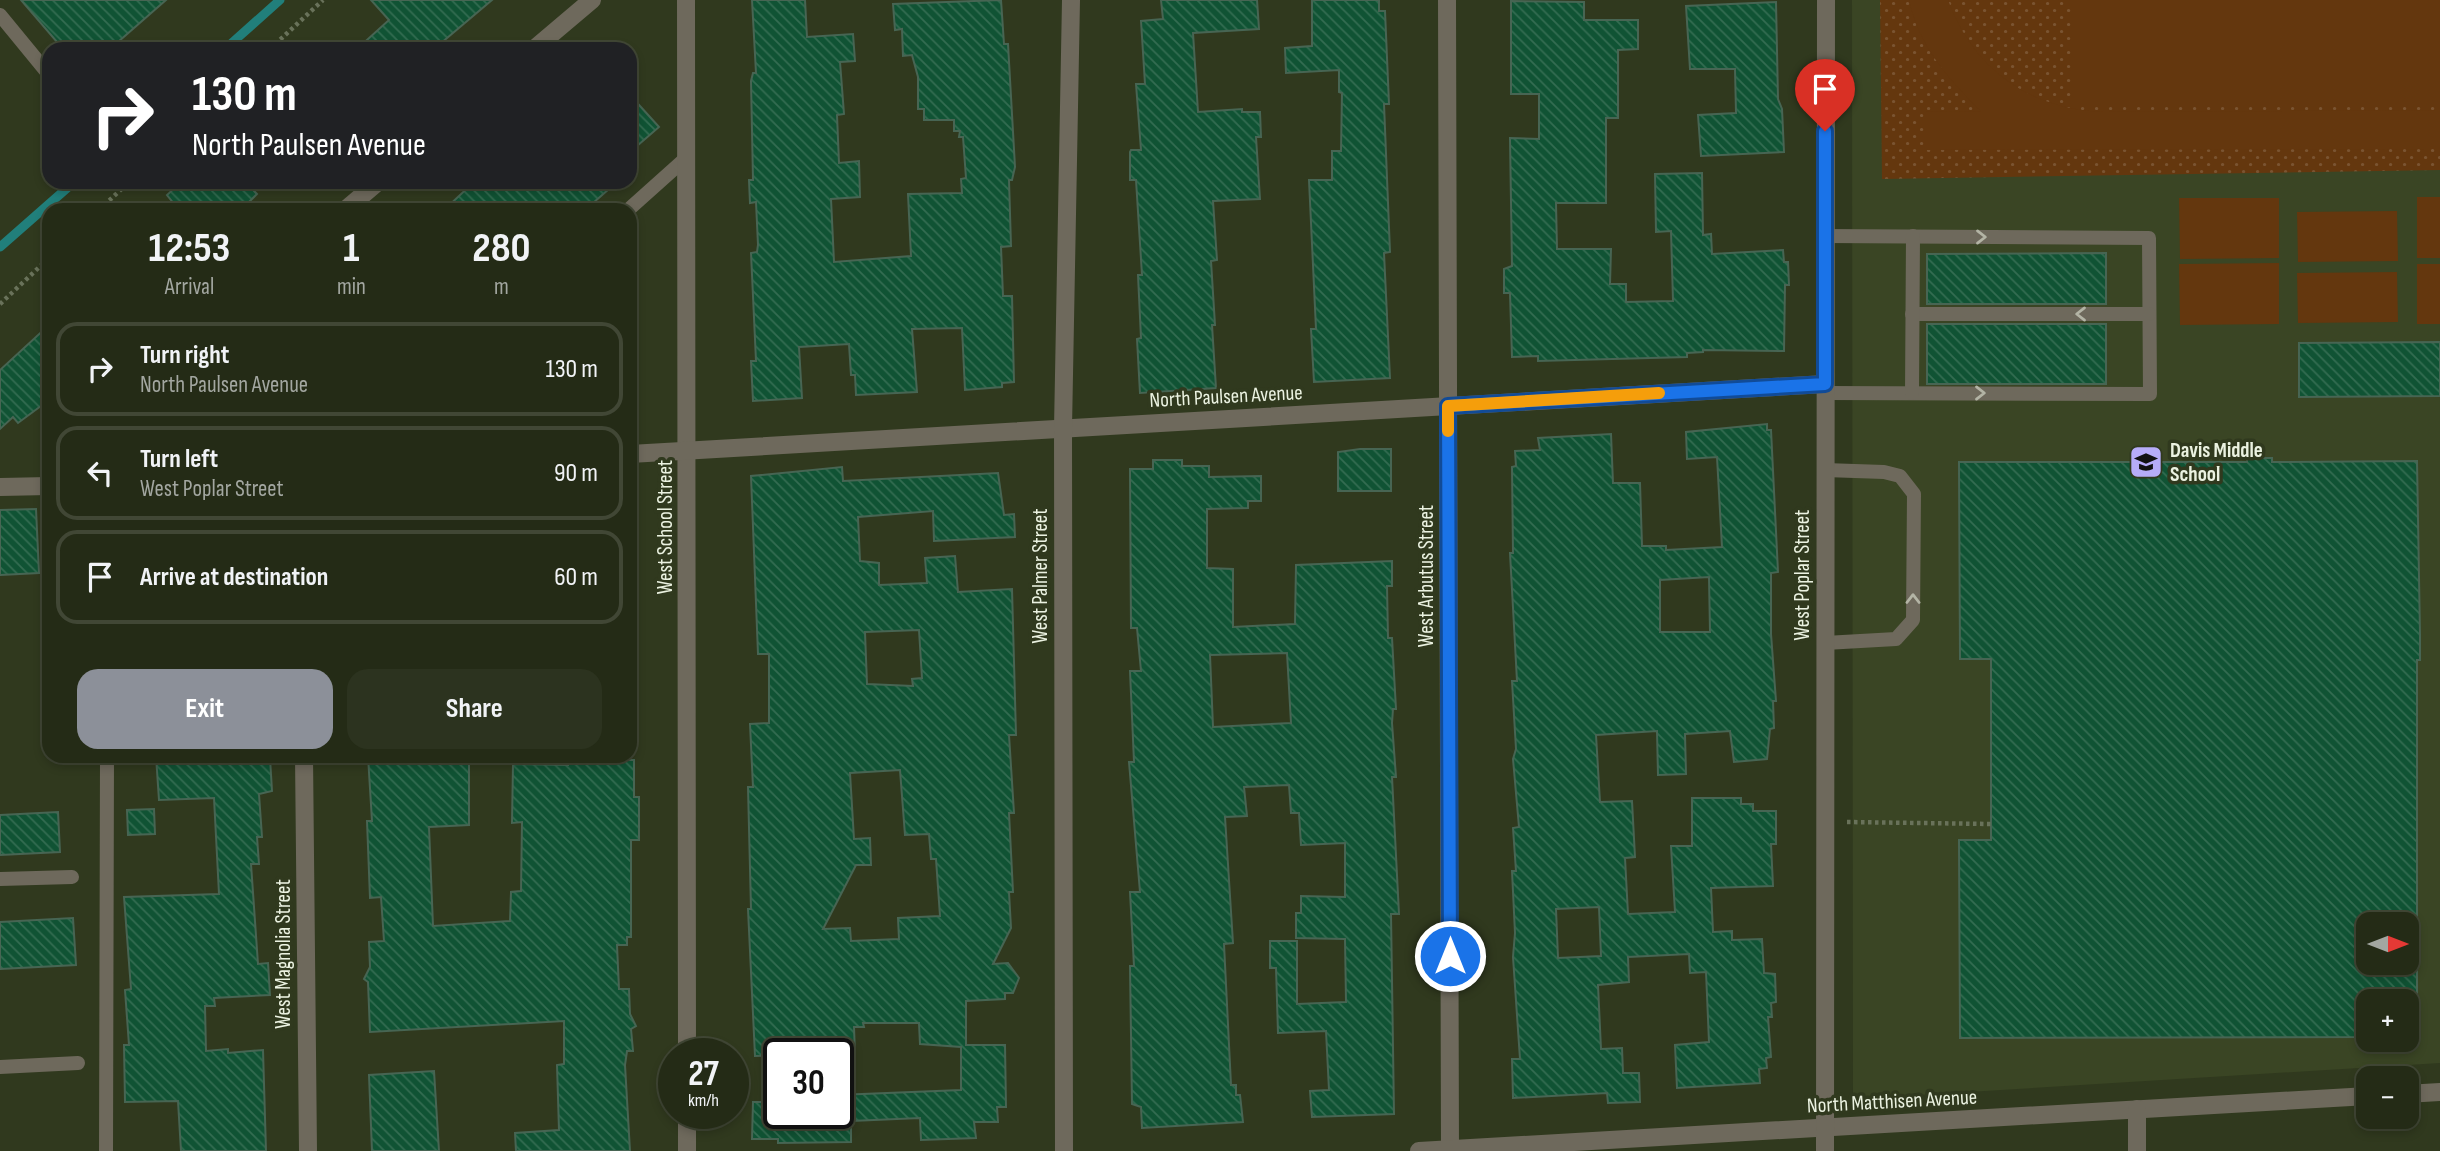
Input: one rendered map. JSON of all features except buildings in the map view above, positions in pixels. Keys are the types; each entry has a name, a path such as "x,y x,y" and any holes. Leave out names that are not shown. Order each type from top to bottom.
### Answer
{"street":[{"path":"542,42 592,0"},
{"name":"West School Street","path":"686,0 687,1038"},
{"name":"West Palmer Street","path":"1064,1151 1063,428 1071,0"},
{"name":"West Arbutus Street","path":"1447,0 1450,1150"},
{"name":"West Poplar Street","path":"1825,1151 1826,0"},
{"path":"353,203 370,189"},
{"name":"North Paulsen Avenue","path":"637,454 1448,406 1825,388"},
{"path":"0,487 42,486"},
{"name":"West Magnolia Street","path":"304,763 307,1151"},
{"path":"2419,1093 2440,1092"},
{"name":"North Matthisen Avenue","path":"1419,1151 2356,1097"},
{"path":"2137,1109 2137,1151"},
{"path":"687,1129 687,1151"}],"lane":[{"path":"0,15 42,66"},
{"path":"636,203 685,159"},
{"path":"1824,236 2149,238 2150,394 1912,393 1825,388"},
{"path":"1912,393 1913,236"},
{"path":"1912,314 2149,314"},
{"path":"1825,470 1885,472 1900,477 1914,494 1914,507 1913,620 1896,639 1825,643"},
{"path":"106,1151 107,763"},
{"path":"0,878 72,877"},
{"path":"0,1067 78,1063"}],"path":[{"path":"278,42 323,0"},
{"path":"106,203 122,189"},
{"path":"0,304 42,265"},
{"path":"1825,822 1991,824"}],"shaded area":[{"name":"Davis Middle School","path":"1852,0 2440,0 2440,1063 2356,1066 2356,1068 1853,1099"},
{"path":"1880,0 2440,0 2440,170 1882,179"},
{"path":"1909,0 1948,0 1959,25 1989,65 2029,94 2052,103 2104,112 2440,110 2440,149 1925,150 1925,112 1981,111 1936,61 1920,32"},
{"path":"2072,0 2440,0 2440,105 2072,105"},
{"path":"2417,197 2440,197 2440,258 2417,258"},
{"path":"2179,198 2279,198 2279,258 2180,259"},
{"path":"2397,211 2398,261 2298,262 2297,212"},
{"path":"2279,263 2279,324 2180,325 2179,264"},
{"path":"2417,264 2440,264 2440,324 2417,324"},
{"path":"2397,272 2398,322 2298,323 2297,273"}],"waterway":[{"path":"233,42 280,0"},
{"path":"50,203 66,189"},
{"path":"0,247 42,210"}],"slow traffic":[{"path":"1448,431 1448,406 1659,393"}],"place":[{"name":"Davis Middle School","path":"2146,462"}],"route":[{"path":"1450,956 1448,406 1825,384 1825,131"}]}
